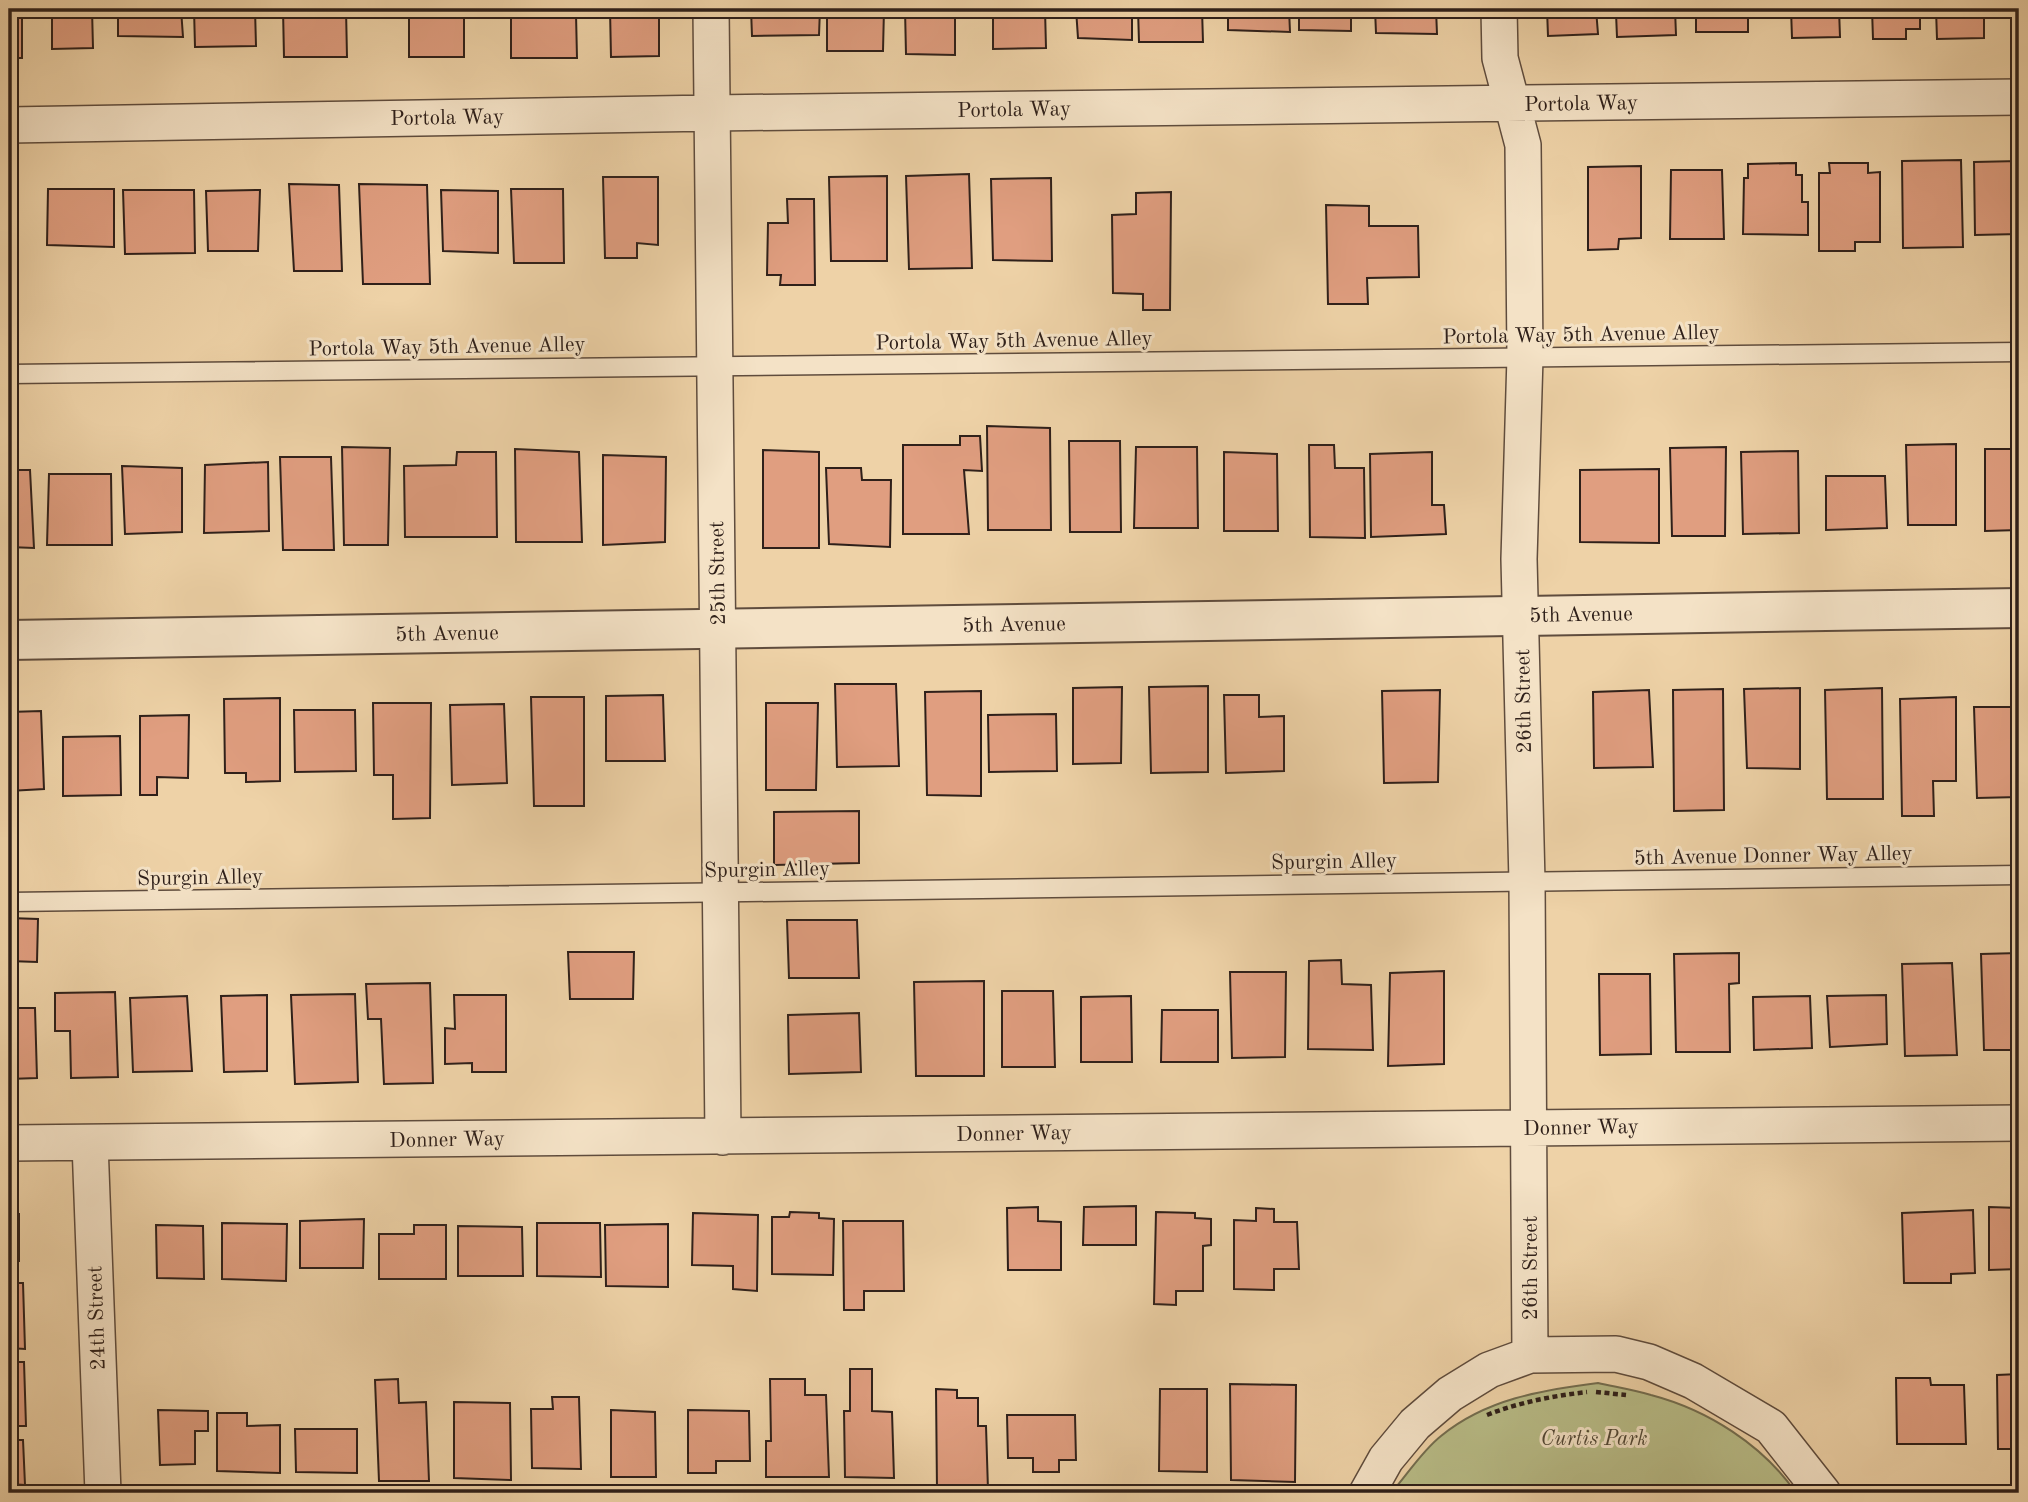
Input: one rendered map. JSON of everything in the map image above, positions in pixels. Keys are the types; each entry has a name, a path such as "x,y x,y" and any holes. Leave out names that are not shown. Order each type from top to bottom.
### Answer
{"street":[{"name":"25th Street","path":"711,9 723,1136"},
{"name":"26th Street","path":"1499,9 1500,58 1524,145 1525,357 1519,559 1527,881 1530,1355"},
{"name":"Portola Way","path":"9,125 712,113 2019,97"},
{"name":"5th Avenue","path":"9,640 2019,608"},
{"name":"Donner Way","path":"9,1143 2019,1123"},
{"name":"24th Street","path":"90,1143 103,1493"},
{"path":"1367,1493 1386,1459 1415,1423 1450,1394 1489,1370 1530,1355 1616,1354 1649,1362 1693,1381 1771,1427 1823,1493"}],"lane":[{"name":"Portola Way 5th Avenue Alley","path":"9,374 2019,352"},
{"name":"5th Avenue Donner Way Alley","path":"1527,881 2019,875"},
{"name":"Spurgin Alley","path":"9,902 1527,881"}],"path":[{"path":"1478,1418 1510,1406 1553,1396 1593,1391 1628,1395"}],"green space":[{"name":"Curtis Park","path":"1598,1383 1672,1402 1713,1420 1751,1445 1783,1476 1796,1493 1391,1493 1434,1442 1458,1423 1515,1398"}],"building":[{"path":"9,9 22,9 22,58 9,58"},
{"path":"52,9 92,9 93,48 52,49"},
{"path":"118,9 181,9 183,37 118,36"},
{"path":"194,9 255,9 256,46 195,47"},
{"path":"283,9 346,9 347,57 284,57"},
{"path":"409,9 464,9 464,57 409,57"},
{"path":"511,9 563,9 563,14 576,14 577,58 511,58"},
{"path":"610,9 659,9 659,56 611,57"},
{"path":"751,9 820,9 819,35 752,36"},
{"path":"827,9 884,9 883,51 827,51"},
{"path":"905,9 955,9 955,55 906,54"},
{"path":"993,9 1045,9 1046,48 993,49"},
{"path":"1076,9 1132,9 1132,40 1078,38"},
{"path":"1138,9 1202,9 1203,42 1139,42"},
{"path":"1228,9 1289,9 1290,32 1228,30"},
{"path":"1299,9 1351,9 1351,31 1299,30"},
{"path":"1375,9 1436,9 1437,34 1376,33"},
{"path":"1547,9 1596,9 1598,34 1548,36"},
{"path":"1635,9 1675,9 1676,35 1617,37 1616,13 1635,12"},
{"path":"1696,9 1748,9 1748,32 1696,32"},
{"path":"1791,9 1839,9 1840,37 1792,38"},
{"path":"1872,9 1920,9 1920,29 1906,29 1906,39 1873,39"},
{"path":"1936,9 1984,9 1984,38 1937,39"},
{"path":"1961,160 1963,247 1903,248 1902,161"},
{"path":"2019,161 2019,234 1975,235 1974,162"},
{"path":"1796,163 1796,175 1802,175 1802,202 1808,202 1808,235 1743,234 1744,178 1748,178 1748,164"},
{"path":"1829,163 1868,163 1868,173 1880,172 1880,242 1855,242 1855,251 1819,251 1819,173 1830,173"},
{"path":"1641,166 1641,238 1619,239 1618,249 1588,250 1588,167"},
{"path":"1671,170 1722,170 1724,239 1670,239"},
{"path":"969,174 972,268 909,269 906,176"},
{"path":"887,176 887,261 831,261 829,177"},
{"path":"603,177 658,177 658,245 637,243 637,258 605,258"},
{"path":"1051,178 1052,261 993,260 991,179"},
{"path":"289,184 339,185 342,271 294,271"},
{"path":"359,184 427,185 430,284 363,284"},
{"path":"48,189 114,189 114,247 47,245"},
{"path":"511,189 563,189 564,263 514,263"},
{"path":"123,190 194,190 195,253 125,254"},
{"path":"260,190 258,251 208,251 206,191"},
{"path":"441,190 498,191 498,253 443,251"},
{"path":"1171,192 1170,310 1143,310 1143,294 1113,293 1112,215 1136,214 1136,193"},
{"path":"787,199 814,199 815,285 780,285 781,275 767,275 768,223 788,223"},
{"path":"1326,205 1369,206 1369,226 1418,226 1419,277 1367,278 1368,304 1328,304"},
{"path":"987,426 1050,428 1051,530 988,530"},
{"path":"960,436 980,436 982,471 964,470 969,534 903,534 903,445 960,445"},
{"path":"1069,441 1120,441 1121,532 1070,532"},
{"path":"1956,444 1956,525 1908,525 1906,445"},
{"path":"1309,445 1334,445 1335,468 1364,468 1365,538 1310,537"},
{"path":"342,447 390,448 388,545 344,545"},
{"path":"1136,447 1197,447 1198,528 1134,528"},
{"path":"1726,447 1725,536 1672,536 1670,448"},
{"path":"515,449 579,452 582,542 516,542"},
{"path":"1985,449 2019,449 2019,530 1985,531"},
{"path":"763,450 819,452 819,548 763,548"},
{"path":"1798,451 1799,533 1743,534 1741,452"},
{"path":"457,452 496,452 497,537 405,537 404,466 456,465"},
{"path":"1224,452 1277,454 1278,531 1224,531"},
{"path":"1432,452 1432,505 1444,505 1446,534 1371,537 1370,454"},
{"path":"603,455 666,457 665,542 603,545"},
{"path":"280,457 331,457 334,550 283,550"},
{"path":"268,462 269,531 204,533 205,465"},
{"path":"122,466 182,468 182,532 125,534"},
{"path":"826,468 861,468 862,480 891,480 890,547 829,544"},
{"path":"1659,469 1659,543 1580,542 1580,470"},
{"path":"9,470 30,470 34,548 9,547"},
{"path":"49,474 111,474 112,545 47,545"},
{"path":"1826,476 1885,476 1887,528 1826,530"},
{"path":"835,684 896,684 899,766 837,767"},
{"path":"1208,686 1208,772 1151,773 1149,687"},
{"path":"1122,687 1121,763 1073,764 1073,688"},
{"path":"1800,688 1800,769 1747,768 1744,689"},
{"path":"1882,688 1883,799 1827,799 1825,690"},
{"path":"1723,689 1724,810 1674,811 1673,690"},
{"path":"1440,690 1438,782 1384,783 1382,691"},
{"path":"1649,690 1653,767 1594,768 1593,692"},
{"path":"981,691 981,796 927,795 925,692"},
{"path":"663,695 665,761 606,761 606,696"},
{"path":"1224,695 1259,695 1259,717 1284,716 1284,771 1226,773"},
{"path":"531,697 584,697 584,806 534,806"},
{"path":"1956,697 1956,781 1933,781 1934,816 1902,816 1900,699"},
{"path":"280,698 280,781 246,782 246,773 225,773 224,699"},
{"path":"373,703 431,703 430,818 393,819 393,775 374,775"},
{"path":"766,703 818,703 816,790 766,790"},
{"path":"504,704 507,783 452,785 450,705"},
{"path":"1974,707 2019,707 2019,797 1977,798"},
{"path":"294,710 355,710 356,771 295,772"},
{"path":"41,711 44,789 9,791 9,712"},
{"path":"1056,714 1057,771 989,772 988,715"},
{"path":"189,715 188,778 157,777 157,795 140,795 140,716"},
{"path":"120,736 121,795 63,796 63,737"},
{"path":"859,811 859,863 774,865 774,812"},
{"path":"9,918 38,919 37,962 9,961"},
{"path":"787,920 857,920 859,978 789,978"},
{"path":"568,952 634,952 633,999 570,999"},
{"path":"1739,953 1739,983 1729,984 1730,1052 1676,1052 1674,954"},
{"path":"2019,953 2019,1050 1984,1050 1981,954"},
{"path":"1341,960 1342,984 1371,985 1373,1050 1308,1049 1309,961"},
{"path":"1952,963 1957,1055 1905,1056 1902,964"},
{"path":"1444,971 1444,1064 1388,1066 1390,973"},
{"path":"1230,972 1286,972 1285,1057 1232,1058"},
{"path":"1599,974 1650,974 1651,1054 1600,1055"},
{"path":"984,981 984,1076 916,1076 914,982"},
{"path":"430,983 433,1083 384,1084 381,1019 368,1019 366,984"},
{"path":"1002,991 1053,991 1055,1067 1002,1067"},
{"path":"115,992 118,1077 71,1078 70,1031 55,1031 55,993"},
{"path":"355,994 358,1082 295,1084 291,995"},
{"path":"267,995 267,1071 224,1072 221,996"},
{"path":"454,995 506,995 506,1072 472,1072 472,1063 445,1064 445,1028 455,1029"},
{"path":"1886,995 1887,1044 1830,1047 1827,996"},
{"path":"187,996 192,1071 133,1072 130,998"},
{"path":"1131,996 1132,1062 1081,1062 1081,997"},
{"path":"1810,996 1812,1048 1754,1050 1753,997"},
{"path":"9,1008 35,1008 37,1078 9,1079"},
{"path":"1162,1010 1218,1010 1218,1062 1161,1062"},
{"path":"859,1013 861,1072 789,1074 788,1015"},
{"path":"1136,1206 1136,1245 1083,1245 1084,1207"},
{"path":"1038,1207 1038,1221 1061,1222 1061,1270 1008,1270 1007,1208"},
{"path":"1989,1207 2019,1208 2019,1269 1989,1270"},
{"path":"1256,1208 1274,1209 1274,1222 1297,1222 1299,1269 1274,1269 1274,1290 1234,1289 1234,1220 1256,1221"},
{"path":"1973,1210 1975,1273 1951,1274 1951,1283 1904,1283 1902,1213"},
{"path":"790,1212 819,1213 819,1218 834,1219 833,1275 772,1274 772,1217 789,1217"},
{"path":"1156,1212 1195,1213 1195,1218 1211,1219 1211,1245 1203,1246 1203,1291 1176,1291 1176,1305 1154,1304"},
{"path":"693,1213 758,1215 757,1291 733,1289 733,1266 692,1265"},
{"path":"9,1214 19,1214 19,1261 9,1261"},
{"path":"364,1219 363,1268 300,1268 300,1221"},
{"path":"843,1221 903,1221 904,1291 864,1291 864,1310 844,1310"},
{"path":"222,1223 287,1224 286,1281 222,1279"},
{"path":"537,1223 600,1223 601,1277 537,1276"},
{"path":"668,1224 668,1287 606,1286 605,1225"},
{"path":"156,1225 203,1226 204,1279 157,1278"},
{"path":"414,1225 446,1225 446,1279 379,1279 379,1234 414,1234"},
{"path":"458,1226 522,1227 523,1276 458,1276"},
{"path":"9,1283 23,1283 25,1349 9,1348"},
{"path":"9,1362 24,1362 26,1426 9,1426"},
{"path":"850,1369 872,1369 872,1411 892,1412 894,1478 845,1477 844,1411 850,1411"},
{"path":"2019,1374 2019,1449 1998,1449 1997,1375"},
{"path":"1896,1378 1930,1378 1931,1385 1964,1385 1966,1444 1897,1444"},
{"path":"398,1379 399,1403 426,1402 429,1481 379,1481 375,1380"},
{"path":"770,1379 805,1379 805,1395 826,1395 829,1477 766,1477 766,1441 771,1441"},
{"path":"1230,1384 1296,1385 1295,1482 1231,1480"},
{"path":"936,1389 957,1390 957,1398 978,1398 978,1426 986,1426 988,1490 937,1490"},
{"path":"1160,1389 1207,1389 1207,1472 1159,1471"},
{"path":"552,1397 579,1397 581,1469 532,1468 531,1409 553,1409"},
{"path":"454,1402 510,1403 511,1480 454,1478"},
{"path":"158,1410 208,1411 208,1431 195,1431 195,1464 160,1465"},
{"path":"611,1410 655,1412 656,1477 611,1477"},
{"path":"688,1410 749,1411 750,1461 716,1461 716,1473 688,1473"},
{"path":"217,1413 247,1413 247,1426 280,1425 280,1473 217,1471"},
{"path":"1007,1415 1075,1415 1076,1460 1059,1460 1059,1472 1033,1472 1033,1458 1008,1458"},
{"path":"295,1429 357,1429 357,1473 296,1472"},
{"path":"9,1440 23,1440 25,1485 9,1484"}]}
